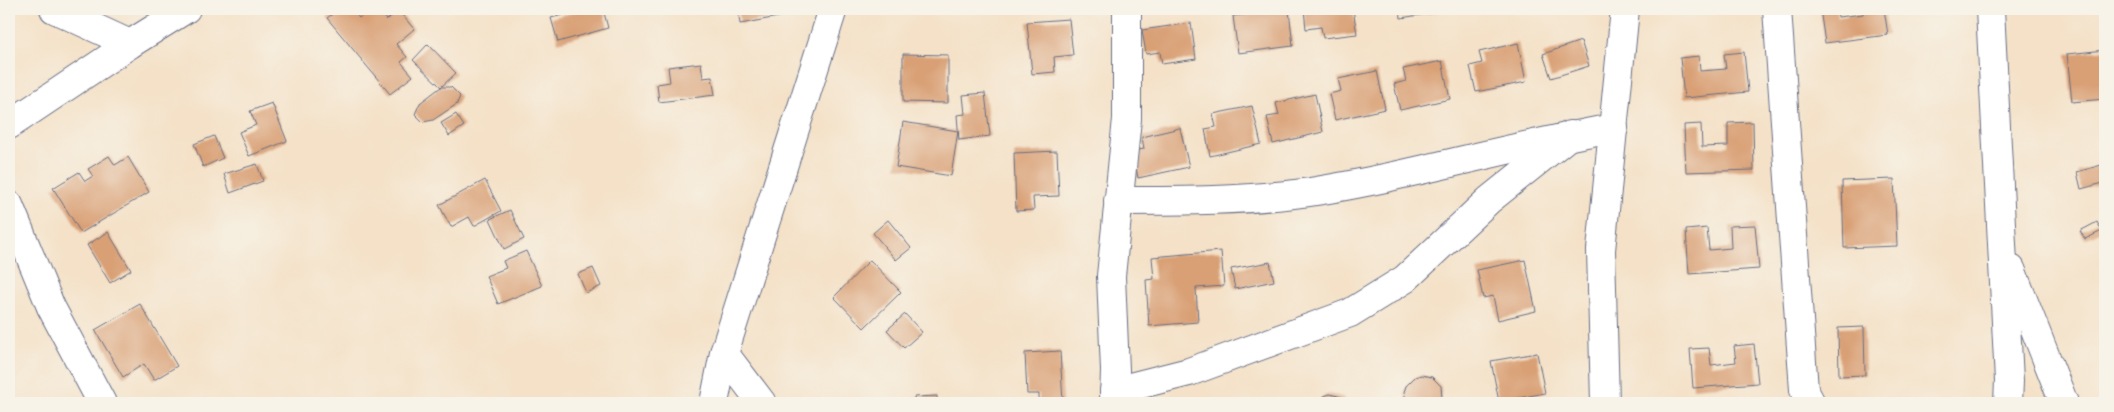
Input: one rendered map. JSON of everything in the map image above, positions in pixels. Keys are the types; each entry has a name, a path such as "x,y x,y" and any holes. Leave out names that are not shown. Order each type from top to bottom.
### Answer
{"street":[{"path":"54,9 130,44"},
{"path":"9,125 186,9"},
{"path":"714,403 724,353 833,9"},
{"path":"1127,9 1127,119 1111,276 1114,397 1189,372 1350,313 1405,278 1489,200 1570,135"},
{"path":"1605,403 1601,250 1626,9"},
{"path":"1777,9 1804,390 1811,403"},
{"path":"1990,9 2003,249 2009,381 2008,403"},
{"path":"1118,201 1217,200 1310,192 1440,166 1570,135 1614,128"},
{"path":"9,205 51,307 102,403"},
{"path":"2003,249 2064,403"},
{"path":"724,353 762,403"}],"building":[{"path":"339,9 351,9 359,18 370,9 378,9 387,20 398,10 414,29 396,44 407,57 401,62 413,76 390,94 327,18"},
{"path":"586,9 603,9 608,28 558,42 551,18"},
{"path":"738,9 804,9 805,12 740,24"},
{"path":"1304,9 1353,9 1357,34 1323,38 1321,27 1306,29"},
{"path":"1400,9 1438,9 1438,12 1401,18"},
{"path":"1820,9 1837,9 1838,17 1863,14 1863,9 1884,9 1888,35 1825,43"},
{"path":"1289,10 1293,46 1238,53 1233,16"},
{"path":"1069,19 1073,55 1054,57 1055,72 1032,74 1027,22"},
{"path":"1191,23 1196,59 1162,64 1160,52 1146,54 1142,30"},
{"path":"1581,41 1589,66 1551,78 1543,54"},
{"path":"1518,43 1526,82 1476,92 1470,66 1482,63 1479,52"},
{"path":"428,44 456,73 441,87 413,60"},
{"path":"2105,50 2105,99 2072,102 2067,54"},
{"path":"1744,52 1748,92 1684,98 1680,58 1699,56 1700,71 1726,69 1724,54"},
{"path":"903,54 948,55 948,103 903,102"},
{"path":"1442,61 1450,99 1400,110 1394,84 1406,81 1403,69"},
{"path":"701,63 703,78 712,77 715,95 659,102 657,84 670,82 668,67"},
{"path":"1377,71 1385,109 1335,120 1329,94 1341,91 1338,79"},
{"path":"441,87 451,87 460,96 457,104 433,120 423,122 415,114 420,103"},
{"path":"985,93 990,136 959,140 957,115 965,114 963,95"},
{"path":"1315,94 1323,132 1273,144 1267,117 1279,115 1276,103"},
{"path":"272,103 287,141 249,156 239,132 256,125 250,111"},
{"path":"1252,106 1261,144 1210,156 1205,129 1216,127 1213,114"},
{"path":"456,114 464,126 449,136 441,123"},
{"path":"903,122 958,131 951,176 896,167"},
{"path":"1753,122 1754,170 1686,172 1684,125 1701,124 1702,147 1728,146 1728,123"},
{"path":"1180,128 1189,167 1138,178 1133,151 1144,149 1142,137"},
{"path":"214,136 223,158 203,167 194,144"},
{"path":"1057,151 1059,196 1033,197 1034,210 1016,211 1014,153"},
{"path":"109,156 115,165 128,157 149,192 81,233 53,188 79,172 85,181 93,176 88,169"},
{"path":"257,164 263,181 230,193 224,174"},
{"path":"2105,164 2105,190 2103,183 2081,189 2077,172"},
{"path":"1894,179 1897,246 1844,248 1842,181"},
{"path":"485,180 501,211 474,226 469,217 451,227 439,205"},
{"path":"510,210 524,239 504,249 490,219"},
{"path":"888,220 911,248 896,260 873,233"},
{"path":"2097,222 2102,231 2085,239 2080,231"},
{"path":"1755,225 1759,269 1689,274 1686,230 1707,228 1709,250 1731,248 1730,226"},
{"path":"108,232 131,270 110,283 87,245"},
{"path":"526,251 542,286 498,304 486,276 506,268 503,261"},
{"path":"1221,251 1224,286 1196,288 1198,322 1149,326 1146,280 1154,279 1152,257"},
{"path":"870,260 901,292 864,328 834,297"},
{"path":"1525,260 1536,311 1498,320 1493,296 1483,298 1477,270"},
{"path":"1270,262 1274,281 1235,289 1231,269"},
{"path":"593,268 601,286 586,293 578,274"},
{"path":"140,304 177,366 154,380 144,364 123,377 95,330"},
{"path":"905,314 922,332 904,348 887,330"},
{"path":"1864,327 1865,375 1839,376 1838,328"},
{"path":"1754,344 1758,383 1693,388 1690,349 1709,348 1711,365 1736,362 1734,346"},
{"path":"1060,351 1063,403 1039,403 1039,394 1027,394 1025,353"},
{"path":"1537,353 1545,393 1499,402 1491,361"},
{"path":"1421,375 1432,377 1441,386 1442,398 1439,403 1407,403 1404,392 1406,386 1415,377"},
{"path":"1330,394 1342,397 1349,403 1317,403 1324,396"},
{"path":"937,396 937,403 914,403 914,397"}]}
